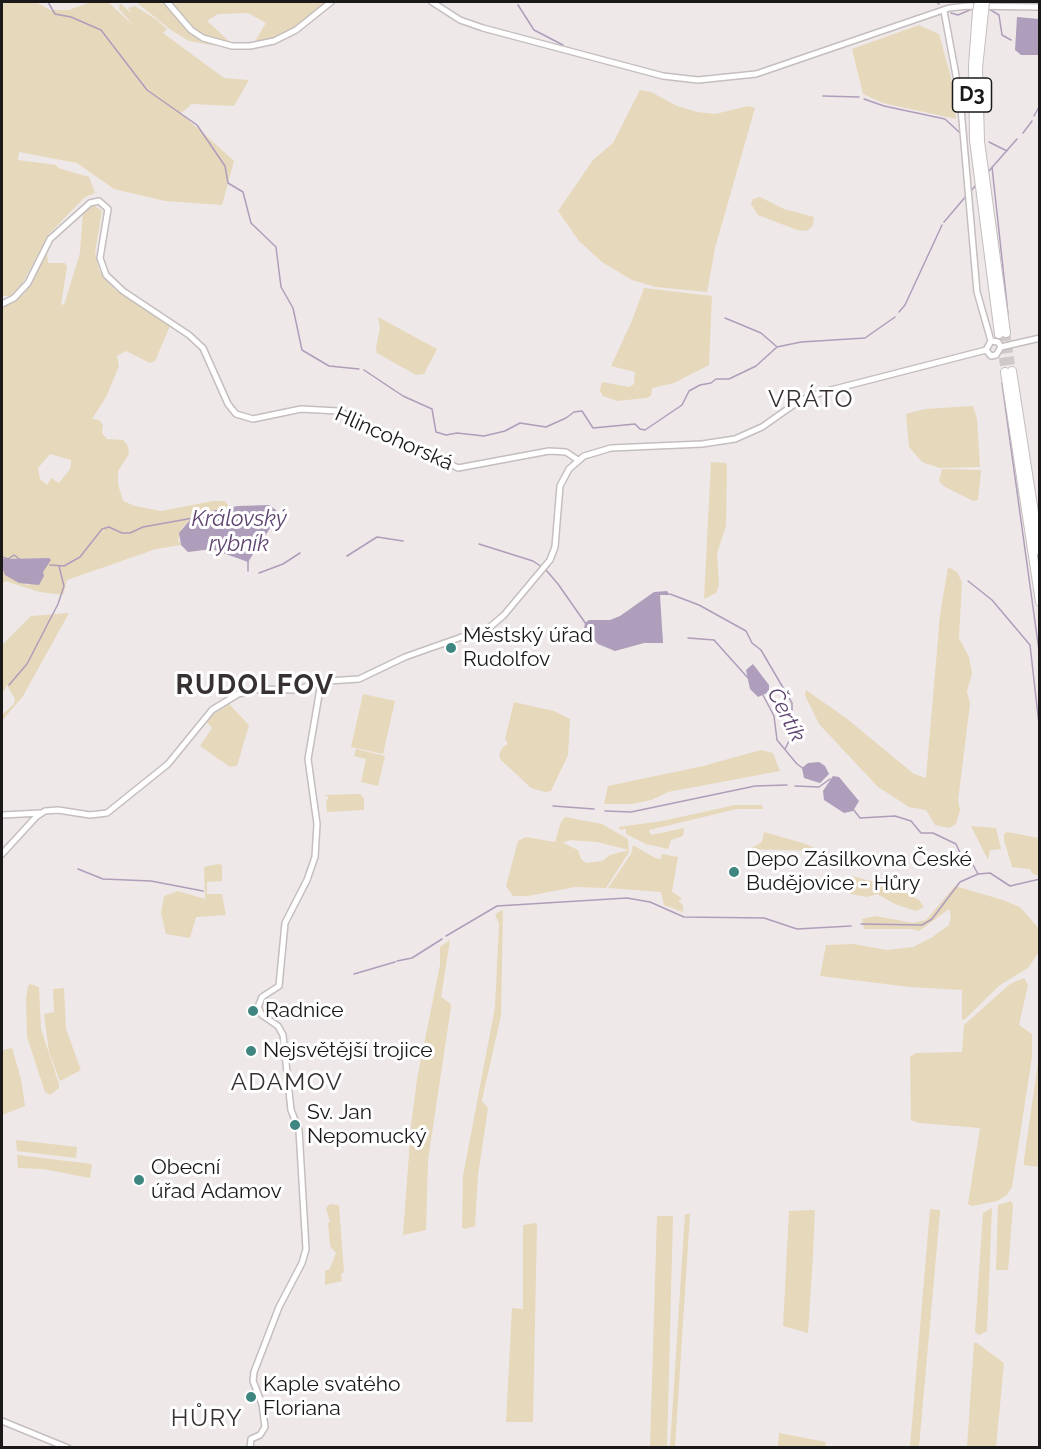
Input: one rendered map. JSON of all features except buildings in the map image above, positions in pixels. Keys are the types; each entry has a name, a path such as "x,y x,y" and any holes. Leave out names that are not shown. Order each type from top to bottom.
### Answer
{"highway":[{"name":"D3","path":"979,2 972,104 980,181 1003,334"},
{"name":"D3","path":"980,11 985,2"},
{"path":"1040,551 1009,372 1040,602"}],"street":[{"path":"167,2 191,30 203,38 232,46 250,46 274,41 296,30 331,2"},
{"path":"432,2 460,20 682,80 732,79 756,74 934,11 968,6 1040,7"},
{"path":"2,815 41,813 53,810 90,815 106,813 168,764 202,721 222,704 251,690 294,690 321,683 364,678 405,657 490,627 544,568 555,547 558,490 566,472 578,460 593,452 611,448 702,444 735,439 762,427 799,401 823,392 986,350 991,341 977,292 960,97 944,11"},
{"name":"Hlincohorská","path":"2,304 14,298 28,284 50,239 90,202 99,201 108,209 100,258 106,275 123,291 189,335 203,348 228,404 236,414 254,419 313,408 338,411 357,419 387,438 423,450 458,468 549,451 566,452 578,460"},
{"path":"986,350 991,356 996,355 1001,347 1040,338"},
{"path":"991,341 998,342 1001,347"},
{"path":"250,1448 250,1439 260,1435 265,1427 262,1404 253,1381 254,1372 279,1307 302,1263 306,1249 299,1130 291,1110 283,1035 278,1026 262,1015 258,1007 262,997 279,986 285,923 308,880 315,857 317,824 308,759 321,683"},
{"path":"2,854 41,813"},
{"path":"2,1421 69,1448"}],"shaded area":[{"path":"2,2 36,2 50,10 69,10 91,2 108,2 134,26 119,9 120,3 132,14 128,8 135,6 167,29 163,33 224,78 249,80 234,106 192,104 181,113 234,161 222,205 165,201 114,189 77,163 19,152 18,160 56,165 58,168 89,177 95,193 85,197 49,234 21,286 10,296 2,296"},
{"path":"136,2 165,2 186,30 199,40 216,46 189,41 171,30"},
{"path":"169,2 328,2 298,26 278,37 254,43 266,23 248,13 218,14 207,21 230,42 214,40 194,30"},
{"path":"919,25 939,34 951,77 956,119 883,103 863,94 852,49"},
{"path":"640,90 651,92 677,106 697,112 715,114 749,106 755,108 715,248 707,292 656,287 632,280 602,262 579,241 558,211 593,160 613,143"},
{"path":"760,197 784,209 814,217 813,225 807,231 797,230 758,215 751,204 753,199"},
{"path":"92,204 102,211 95,253 99,270 114,289 170,326 155,361 150,363 126,351 117,356 119,366 106,397 92,419 99,420 103,425 102,433 107,439 123,440 128,446 129,454 118,471 118,484 123,501 161,511 213,501 225,501 230,508 195,514 182,528 178,540 181,545 156,549 67,580 63,595 40,592 5,581 2,585 2,567 4,566 6,575 28,585 43,572 49,558 2,559 2,307 24,294 47,251 48,263 65,263 67,267 61,304 64,305 80,253 83,211","holes":["50,454 71,460 70,469 59,483 51,478 47,485 40,479 38,468"]},
{"path":"644,288 712,296 709,365 674,383 652,388 651,396 646,398 617,401 603,396 600,391 602,382 629,387 634,384 635,372 611,366"},
{"path":"378,317 437,349 424,374 416,375 377,353 380,328"},
{"path":"973,406 977,419 980,467 940,468 922,462 909,447 906,414 925,409"},
{"path":"711,462 726,463 727,466 726,526 717,553 719,585 716,593 704,599"},
{"path":"942,469 981,470 978,500 973,501 945,487 939,481"},
{"path":"948,567 957,572 962,582 959,638 969,657 972,674 967,691 970,704 958,801 960,810 956,824 950,828 935,825 926,810 909,807 878,787 819,724 805,695 806,690 846,718 914,774 926,778 940,615"},
{"path":"69,613 23,696 2,721 2,715 14,704 15,699 7,685 2,694 2,645 31,616"},
{"path":"363,694 395,701 383,754 351,747"},
{"path":"514,702 554,711 570,719 568,755 551,791 545,792 531,788 501,760 499,755 502,748 508,744 505,739"},
{"path":"229,704 249,725 237,766 230,767 200,746 212,728 205,720"},
{"path":"356,749 385,756 378,786 361,782 366,759 354,756"},
{"path":"761,750 773,753 780,771 668,792 651,800 632,804 604,804 608,786 703,766"},
{"path":"360,794 364,799 364,810 327,812 326,801 329,797 324,795"},
{"path":"735,805 762,805 763,809 737,809 649,830 651,835 684,828 683,836 671,840 668,849 646,844 626,834 626,829 620,830 619,827 662,821"},
{"path":"565,817 602,824 628,839 629,850 629,852 606,888 575,887 528,896 513,896 506,886 518,841 526,837 555,842 561,822","holes":["570,840 597,842 629,850 610,855 602,861 586,863 581,859 578,850 563,843"]},
{"path":"971,826 996,828 1001,849 990,850 988,860"},
{"path":"764,832 806,844 821,851 750,849 762,842"},
{"path":"1007,832 1039,838 1039,876 1033,874 1030,869 1012,867 1004,840 1004,834"},
{"path":"633,845 655,858 661,859 662,854 678,857 672,892 682,898 678,901 683,905 683,912 664,905 661,892 608,888 631,854"},
{"path":"222,865 222,881 207,882 207,894 222,894 226,915 196,917 190,938 166,934 161,913 164,896 178,891 205,899 204,867"},
{"path":"852,876 896,888 919,900 924,907 916,911 895,904 877,894 867,897 850,894"},
{"path":"955,886 1020,907 1039,929 1039,952 1028,968 1000,985 964,1020 962,1019 962,990 910,987 820,976 826,945 853,944 887,950 913,947 931,938 949,925 951,917 949,909 919,931 864,929 862,919 875,916 913,923 926,920"},
{"path":"503,910 501,1016 482,1101 488,1108 478,1175 475,1226 465,1229 462,1227 463,1176 495,1007 499,924 495,914"},
{"path":"450,940 441,997 450,1003 451,1007 428,1160 426,1230 403,1235 417,1079 440,965 440,947"},
{"path":"1024,978 1028,985 1019,1025 1032,1034 1032,1057 1012,1187 1007,1195 997,1201 972,1206 968,1204 980,1128 919,1123 911,1120 910,1057 916,1053 962,1052 964,1025 1010,984"},
{"path":"30,984 39,987 41,1029 59,1084 59,1088 50,1095 45,1092 27,1037 26,999"},
{"path":"64,988 66,1029 81,1070 60,1081 49,1052 44,1014 54,1012 53,989"},
{"path":"12,1048 21,1079 25,1106 2,1115 2,1050"},
{"path":"1038,1063 1040,1063 1039,1167 1024,1165"},
{"path":"16,1140 77,1147 76,1158 17,1151"},
{"path":"17,1155 92,1164 90,1178 43,1169 18,1168"},
{"path":"1011,1201 1013,1205 1008,1270 996,1270 998,1205"},
{"path":"330,1204 339,1205 344,1272 341,1274 342,1281 325,1285 325,1270 329,1270 336,1253 330,1246 328,1223 330,1222 326,1208"},
{"path":"992,1208 987,1331 979,1335 975,1332 983,1213"},
{"path":"930,1209 940,1210 940,1212 919,1447 910,1447"},
{"path":"815,1210 808,1333 783,1326 789,1211"},
{"path":"685,1214 690,1214 675,1447 670,1447"},
{"path":"657,1216 673,1216 667,1448 650,1447"},
{"path":"535,1223 537,1225 533,1422 506,1422 512,1308 523,1309 523,1225"},
{"path":"974,1343 1004,1363 996,1447 967,1447"},
{"path":"779,1433 826,1442 825,1447 778,1447"}],"water":[{"path":"1017,17 1039,19 1038,55 1021,55 1015,50"},
{"name":"Královský rybník","path":"269,505 276,510 278,516 248,562 212,549 188,552 181,545 179,533 195,514 238,506"},
{"path":"49,558 51,560 43,572 44,576 39,585 19,583 5,575 2,567 2,559"},
{"path":"667,591 670,595 660,595 663,643 644,643 615,651 598,644 584,629 585,623 589,620 610,620 620,616 654,592"},
{"path":"753,664 769,685 769,692 758,697 750,689 746,670"},
{"path":"819,762 825,766 829,774 820,783 804,778 802,768 808,763"},
{"path":"833,776 839,777 859,801 853,811 844,813 824,800 823,791"}],"waterway":[{"path":"48,2 55,14 71,17 101,30 147,90 197,125 225,166 228,183 243,192 251,223 276,247 281,287 293,308 302,350 329,366 359,369"},
{"path":"518,5 534,30 563,45"},
{"path":"951,13 958,15 972,9"},
{"path":"989,9 999,15 1002,35 1011,40"},
{"path":"823,96 859,97"},
{"path":"864,99 884,106 945,119 959,132"},
{"path":"1034,116 1040,105"},
{"path":"1023,133 1032,121"},
{"path":"988,172 1017,139"},
{"path":"989,142 1007,151"},
{"path":"992,167 1008,314"},
{"path":"970,192 977,184"},
{"path":"944,222 967,195"},
{"path":"899,312 905,305 942,225"},
{"path":"364,370 403,396 432,409 436,432 446,435 457,433 484,436 505,431 520,423 546,427 574,412 582,411 593,428 635,424 645,430 682,405 689,391 716,379 729,379 756,366 777,347 801,342 865,338 895,317"},
{"path":"725,318 761,333 776,346"},
{"path":"1002,383 1040,658"},
{"name":"Čertík","path":"50,565 64,566 80,557 102,529 109,527 122,533 130,533 143,527 193,518"},
{"name":"Čertík","path":"273,525 278,527"},
{"name":"Čertík","path":"347,556 377,537 403,541"},
{"name":"Čertík","path":"479,544 533,561 542,567"},
{"path":"259,573 283,564 300,553"},
{"name":"Čertík","path":"2,557 8,559 14,555 22,561"},
{"path":"248,561 248,571"},
{"path":"9,685 27,664 58,604 64,586 59,566"},
{"name":"Čertík","path":"546,570 586,624"},
{"path":"968,581 992,600 1030,645 1040,733"},
{"path":"670,594 699,605 746,631 752,643 761,650 792,703 792,735 785,749"},
{"name":"Čertík","path":"688,638 714,640 748,678"},
{"name":"Čertík","path":"763,695 774,716 777,740 804,769"},
{"path":"795,786 819,787 830,779"},
{"path":"605,811 631,812 755,786 787,785"},
{"path":"553,806 594,809"},
{"name":"Čertík","path":"853,809 860,818 895,816 911,821 921,833 933,833 956,844 962,857 972,863 978,874 990,873 1010,886 1040,879"},
{"path":"78,869 103,879 151,881 203,891"},
{"path":"861,924 922,925 932,919 960,882 978,874"},
{"path":"446,936 497,906 627,898 650,902 684,917 764,918 797,929 851,926"},
{"path":"397,961 412,958 442,939"},
{"path":"354,974 395,962"}],"tunnel":[{"path":"1006,333 1012,371"},
{"path":"999,334 1005,372"}],"place":[{"name":"Městský úřad Rudolfov","path":"451,648"},
{"name":"Depo Zásilkovna České Budějovice - Hůry","path":"734,872"},
{"name":"Radnice","path":"253,1011"},
{"name":"Nejsvětější trojice","path":"251,1051"},
{"name":"Sv. Jan Nepomucký","path":"295,1125"},
{"name":"Obecní úřad Adamov","path":"139,1180"},
{"name":"Kaple svatého Floriana","path":"251,1397"}],"district":[{"name":"VRÁTO","path":"811,400"},
{"name":"RUDOLFOV","path":"255,686"},
{"name":"ADAMOV","path":"287,1083"},
{"name":"HŮRY","path":"207,1419"}]}
